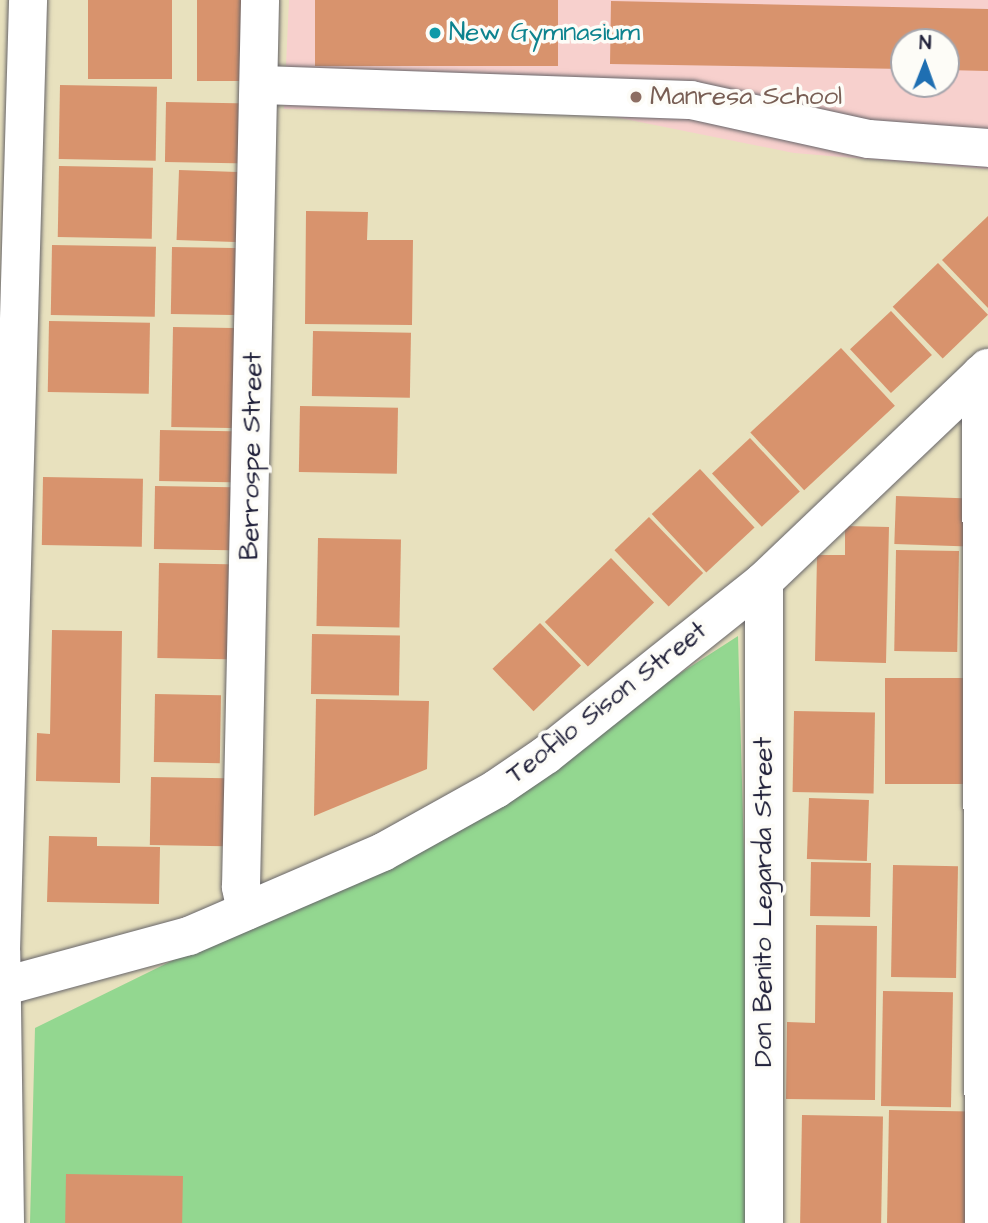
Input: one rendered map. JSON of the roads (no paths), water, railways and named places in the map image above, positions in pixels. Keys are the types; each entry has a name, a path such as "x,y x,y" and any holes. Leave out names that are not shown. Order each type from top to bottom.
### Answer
{"street":[{"path":"5,1223 1,987 28,0"},
{"name":"Berrospe Street","path":"246,911 241,887 260,0"},
{"path":"260,85 691,100 869,139 988,148"},
{"path":"984,371 984,1223"},
{"name":"Teofilo Sison Street","path":"1,987 189,936 383,852 496,789 546,755 764,581 984,371"},
{"name":"Don Benito Legarda Street","path":"764,581 764,1223"}],"place":[{"name":"New Gymnasium","path":"435,33"},
{"name":"Manresa School","path":"636,97"}]}
